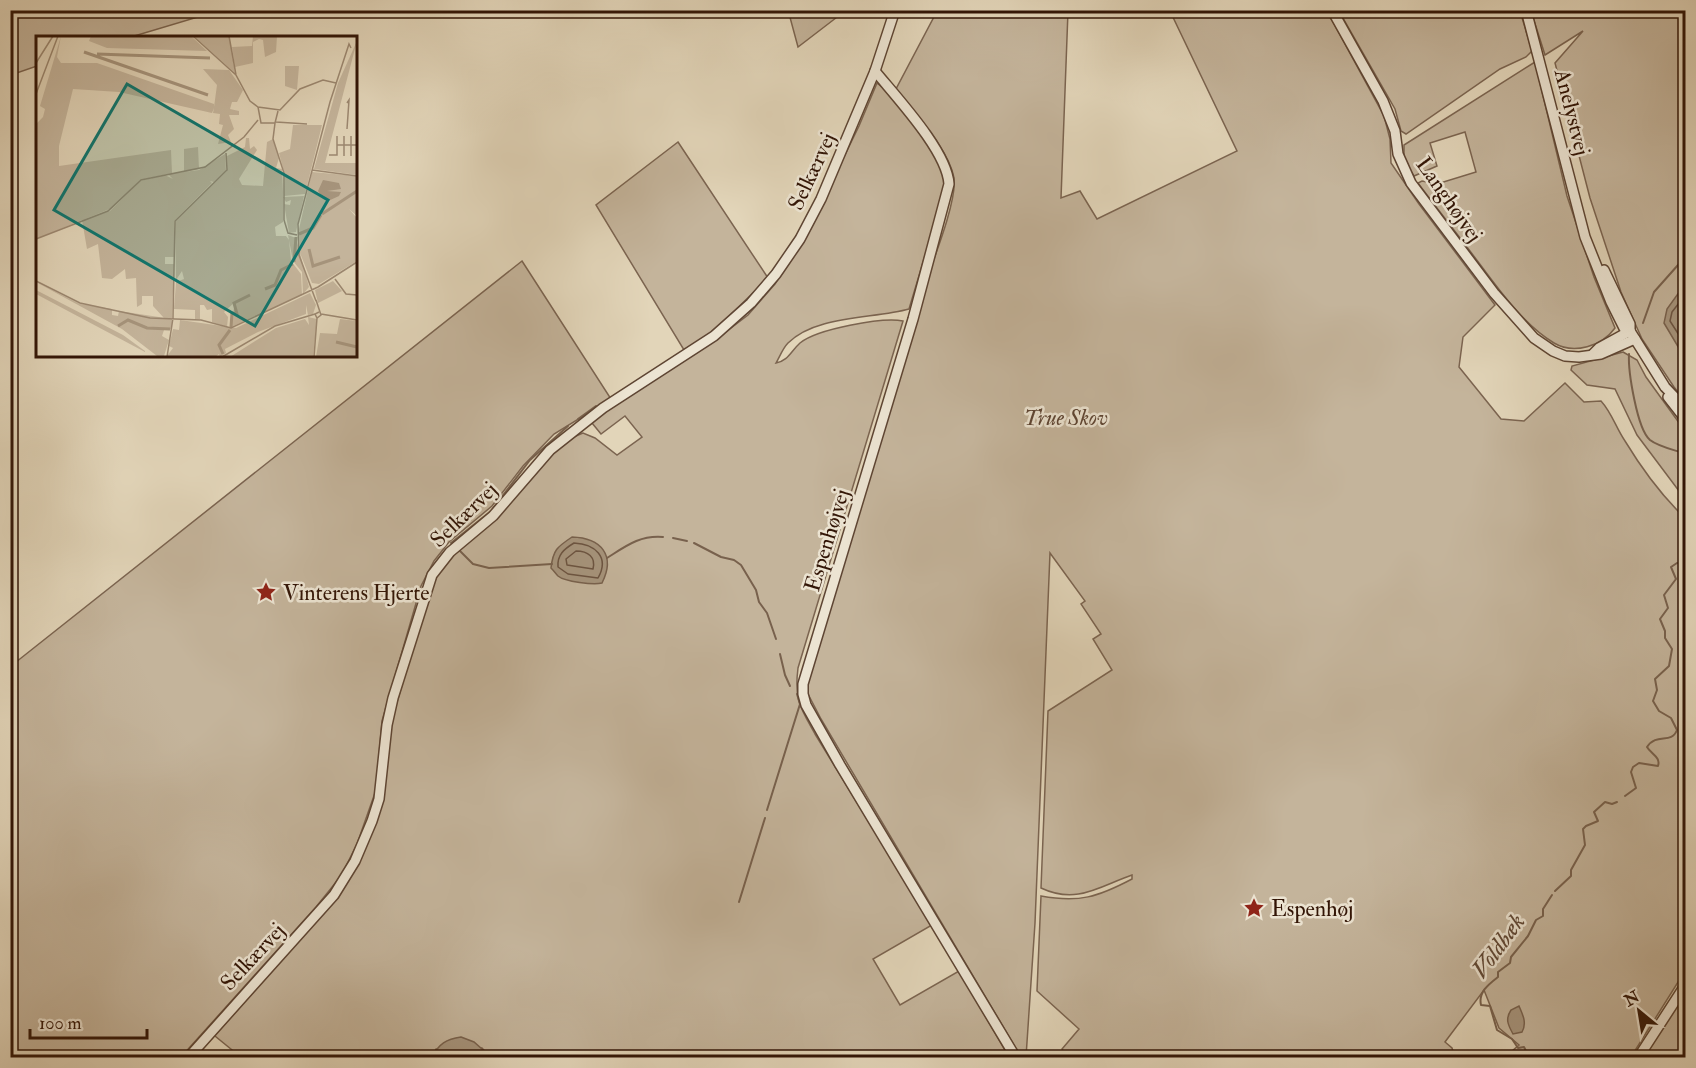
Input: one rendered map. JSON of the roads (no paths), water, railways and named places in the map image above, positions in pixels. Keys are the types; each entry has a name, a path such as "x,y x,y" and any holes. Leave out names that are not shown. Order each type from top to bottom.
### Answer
{"street":[{"path":"875,71 895,10"},
{"name":"Langhøjvej","path":"1332,10 1383,101 1395,131 1398,154 1404,171 1494,293 1544,346 1569,357 1593,354 1599,348 1632,335"},
{"name":"Anelystvej","path":"1526,10 1585,237 1611,302 1624,328 1632,335 1665,387 1686,409"},
{"name":"Selkærvej","path":"188,1058 334,895 364,845 379,799 387,725 393,699 423,601 432,575 440,563 493,516 550,450 603,408 714,336 751,303 776,274 800,239 821,199 875,71"},
{"name":"Espenhøjvej","path":"875,71 936,150 946,169 949,184 913,319 803,684 803,694 840,765 1016,1058"},
{"name":"Anelystvej","path":"1665,387 1664,393 1686,420"},
{"path":"1638,1058 1686,984"}],"water":[{"path":"1685,284 1686,353 1680,350 1664,323 1667,309"},
{"path":"572,537 591,541 603,550 607,564 602,583 567,580 558,576 551,568 557,550"},
{"path":"1519,1006 1524,1025 1522,1032 1513,1034 1508,1016 1511,1010"},
{"path":"461,1037 474,1042 491,1057 432,1057 444,1043"}],"waterway":[{"name":"Voldbæk","path":"1643,323 1654,292 1686,256"},
{"name":"Voldbæk","path":"1629,354 1634,399 1645,434 1658,445 1686,454"},
{"path":"578,419 596,406"},
{"path":"451,543 491,511 530,460 568,426"},
{"path":"607,558 640,540 663,537"},
{"path":"673,538 687,541"},
{"name":"Voldbæk","path":"1686,540 1679,544 1686,552"},
{"path":"694,543 741,565 767,613 776,639"},
{"path":"460,551 473,564 489,568 552,564"},
{"name":"Voldbæk","path":"1625,796 1636,788 1631,772 1633,767 1639,763 1658,766 1657,758 1647,747 1655,740 1671,737 1677,730 1671,718 1659,711 1653,701 1657,690 1655,679 1669,666 1672,649 1665,638 1660,619 1668,608 1664,595 1676,579 1671,567 1677,563 1686,562"},
{"path":"780,654 790,686"},
{"path":"767,810 800,704 797,694"},
{"name":"Voldbæk","path":"1555,891 1571,876 1571,870 1585,845 1583,829 1598,821 1594,812 1605,802 1612,804 1617,802"},
{"path":"739,902 765,818"},
{"name":"Voldbæk","path":"1540,1058 1527,1053 1524,1047 1518,1048 1512,1039 1497,1030 1490,1006 1481,1005 1481,996 1491,982 1498,977 1498,972 1510,963 1511,957 1528,936 1536,920 1543,916 1543,909 1552,895"}],"place":[{"name":"Vinterens Hjerte","path":"266,592"},
{"name":"Espenhøj","path":"1254,908"}],"park label":[{"name":"True Skov","path":"1066,417"}]}
